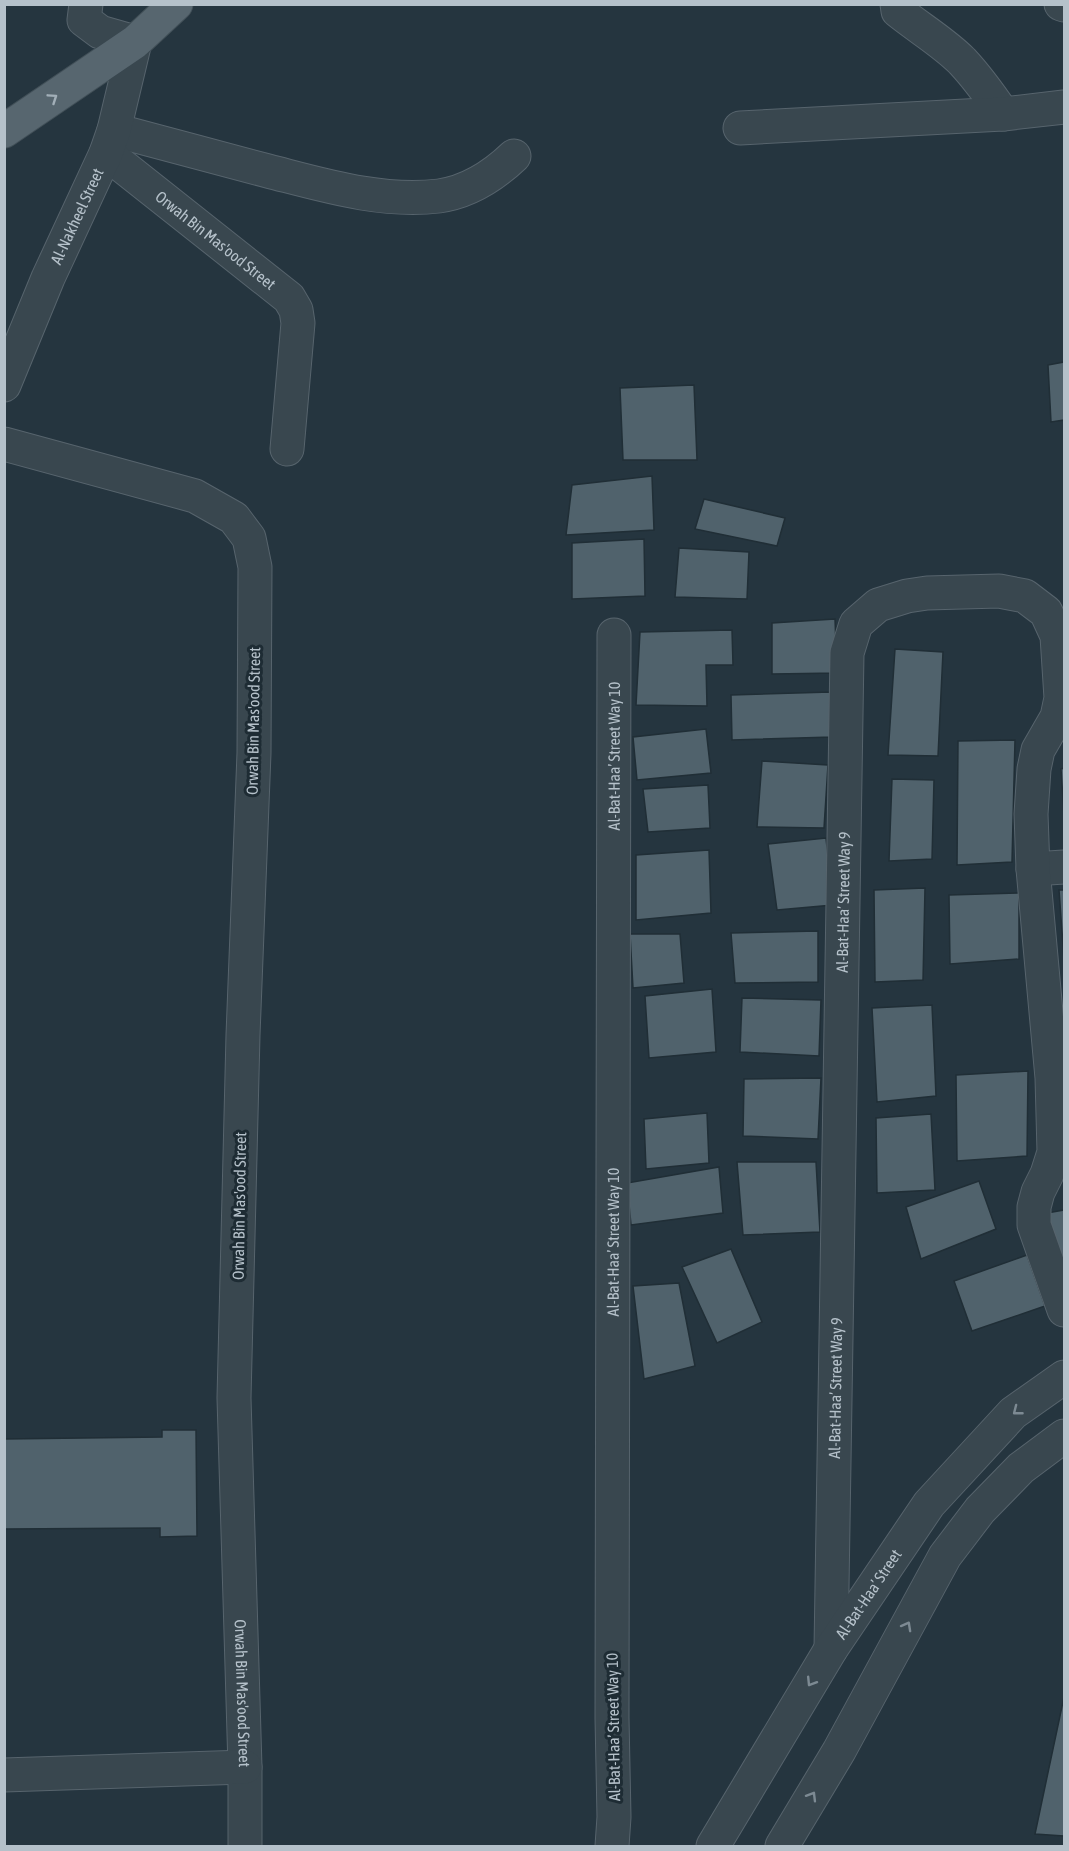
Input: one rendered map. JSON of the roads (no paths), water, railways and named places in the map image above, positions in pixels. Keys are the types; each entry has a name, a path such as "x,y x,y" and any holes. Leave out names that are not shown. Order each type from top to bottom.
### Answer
{"main road":[{"path":"4,131 135,42 176,4"}],"street":[{"path":"86,4 84,20 100,33 135,42"},
{"path":"897,4 898,10 961,60 1003,114"},
{"name":"Al-Nakheel Street","path":"4,385 48,278 110,142 135,42"},
{"path":"740,128 1003,114 1065,107"},
{"path":"110,142 347,191 409,198 441,196 470,187 498,172 514,156"},
{"name":"Orwah Bin Mas'ood Street","path":"110,142 289,298 296,310 298,323 287,448"},
{"name":"Orwah Bin Mas'ood Street","path":"4,444 195,496 234,518 249,538 255,567 254,753 243,1035 234,1398 245,1767 245,1846"},
{"name":"Al-Bat-Haa’ Street Way 9","path":"831,1649 847,653 856,624 878,605 907,596 927,593 999,591 1024,596 1046,612 1057,636 1061,717 1038,750 1030,814 1049,868 1054,1152 1034,1207 1034,1225 1065,1310"},
{"name":"Al-Bat-Haa’ Street Way 10","path":"612,1846 614,1817 612,1670 614,635"},
{"name":"Al-Bat-Haa’ Street","path":"713,1846 831,1649 929,1504 1013,1413 1065,1377"},
{"path":"782,1846 838,1751 945,1556 980,1510 1021,1468 1065,1436"},
{"path":"4,1775 245,1767"}]}
